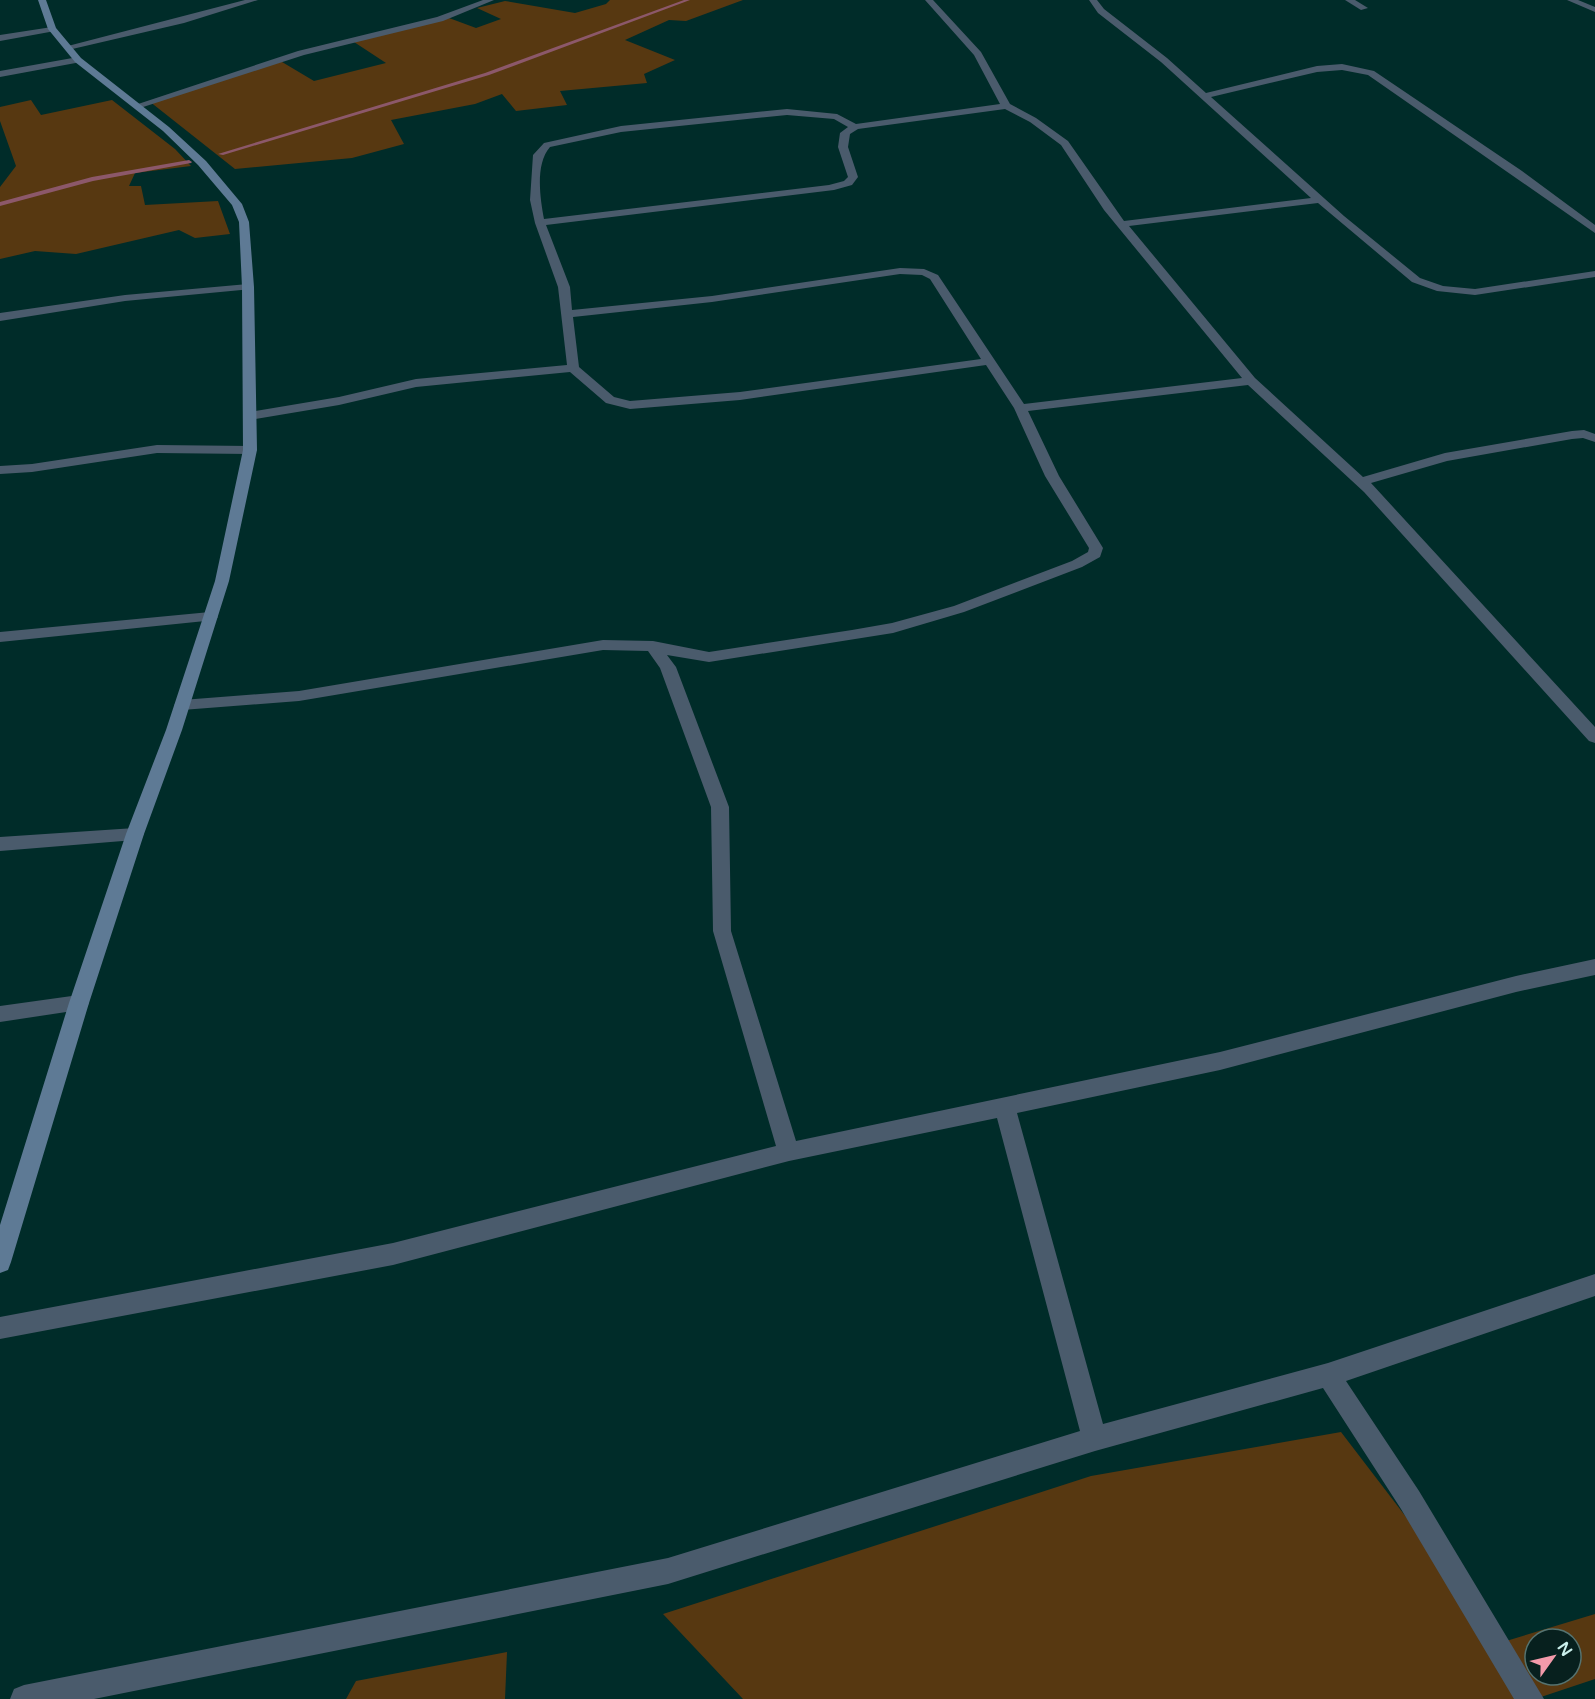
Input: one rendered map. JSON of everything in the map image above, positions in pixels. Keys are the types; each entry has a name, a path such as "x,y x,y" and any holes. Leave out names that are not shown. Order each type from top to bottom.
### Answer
{"street":[{"path":"0,1262 79,1004 210,617 234,529 250,450 248,287 244,222 237,204 202,163 137,106 78,60 52,29 42,0"},
{"path":"68,47 181,21 255,0"},
{"path":"137,106 301,53 440,19 490,0"},
{"path":"929,0 978,54 1006,106 1033,120 1065,143 1123,224 1251,381 1294,423 1361,482 1595,737"},
{"path":"1093,0 1101,11 1164,60 1318,200 1397,267 1416,280 1441,289 1475,292 1595,274"},
{"path":"1349,0 1364,8"},
{"path":"1571,0 1595,10"},
{"path":"0,38 52,29"},
{"path":"0,74 78,60"},
{"path":"1204,96 1317,69 1342,67 1371,73 1528,179 1595,230"},
{"path":"540,223 774,196 848,183 853,177 843,147 845,133 855,128 1006,106"},
{"path":"855,128 837,117 816,113 787,112 621,129 547,145 538,155 535,200 540,223 561,273 569,314 573,368 610,400 630,405 740,396 990,361"},
{"path":"1123,224 1318,200"},
{"path":"182,705 299,696 603,645 653,646 709,657 751,653 893,628 959,609 1089,559 1095,554 1096,548 1052,476 1020,408 934,277 924,272 900,271 712,299 569,314"},
{"path":"0,317 125,297 248,287"},
{"path":"250,416 339,401 416,383 573,368"},
{"path":"1020,408 1251,381"},
{"path":"1361,482 1468,452 1572,435 1584,434 1595,438"},
{"path":"0,470 32,468 157,449 250,450"},
{"path":"0,637 210,617"},
{"path":"653,646 668,667 720,807 722,931 789,1152"},
{"path":"0,844 135,834"},
{"path":"0,1328 393,1254 789,1152 1220,1060 1516,984 1595,967"},
{"path":"0,1014 79,1004"},
{"path":"1005,1107 1095,1439"},
{"path":"24,1699 668,1571 1095,1439 1329,1375 1595,1285"},
{"path":"1329,1375 1410,1500 1530,1699"}],"shaded area":[{"path":"610,0 743,0 686,21 669,20 625,40 675,60 644,74 647,83 560,91 567,105 516,111 502,94 475,104 391,120 404,144 352,158 235,169 149,101 277,59 314,81 386,63 354,42 449,18 476,28 501,19 477,8 505,1 575,13 606,4"},
{"path":"31,100 41,115 112,100 175,149 191,166 135,173 129,186 141,186 145,205 218,201 230,234 195,238 179,230 76,254 35,251 0,259 0,187 16,166 0,121 0,107"},
{"path":"1341,1432 1429,1547 1493,1645 1523,1636 1523,1687 1571,1687 1535,1699 743,1699 663,1614 1091,1476"},
{"path":"1595,1614 1595,1679 1583,1683 1583,1627 1552,1627"},
{"path":"507,1652 505,1699 346,1699 356,1681"}],"waterway":[{"path":"221,154 487,74 688,0"},
{"path":"0,204 92,179 189,162"}]}
